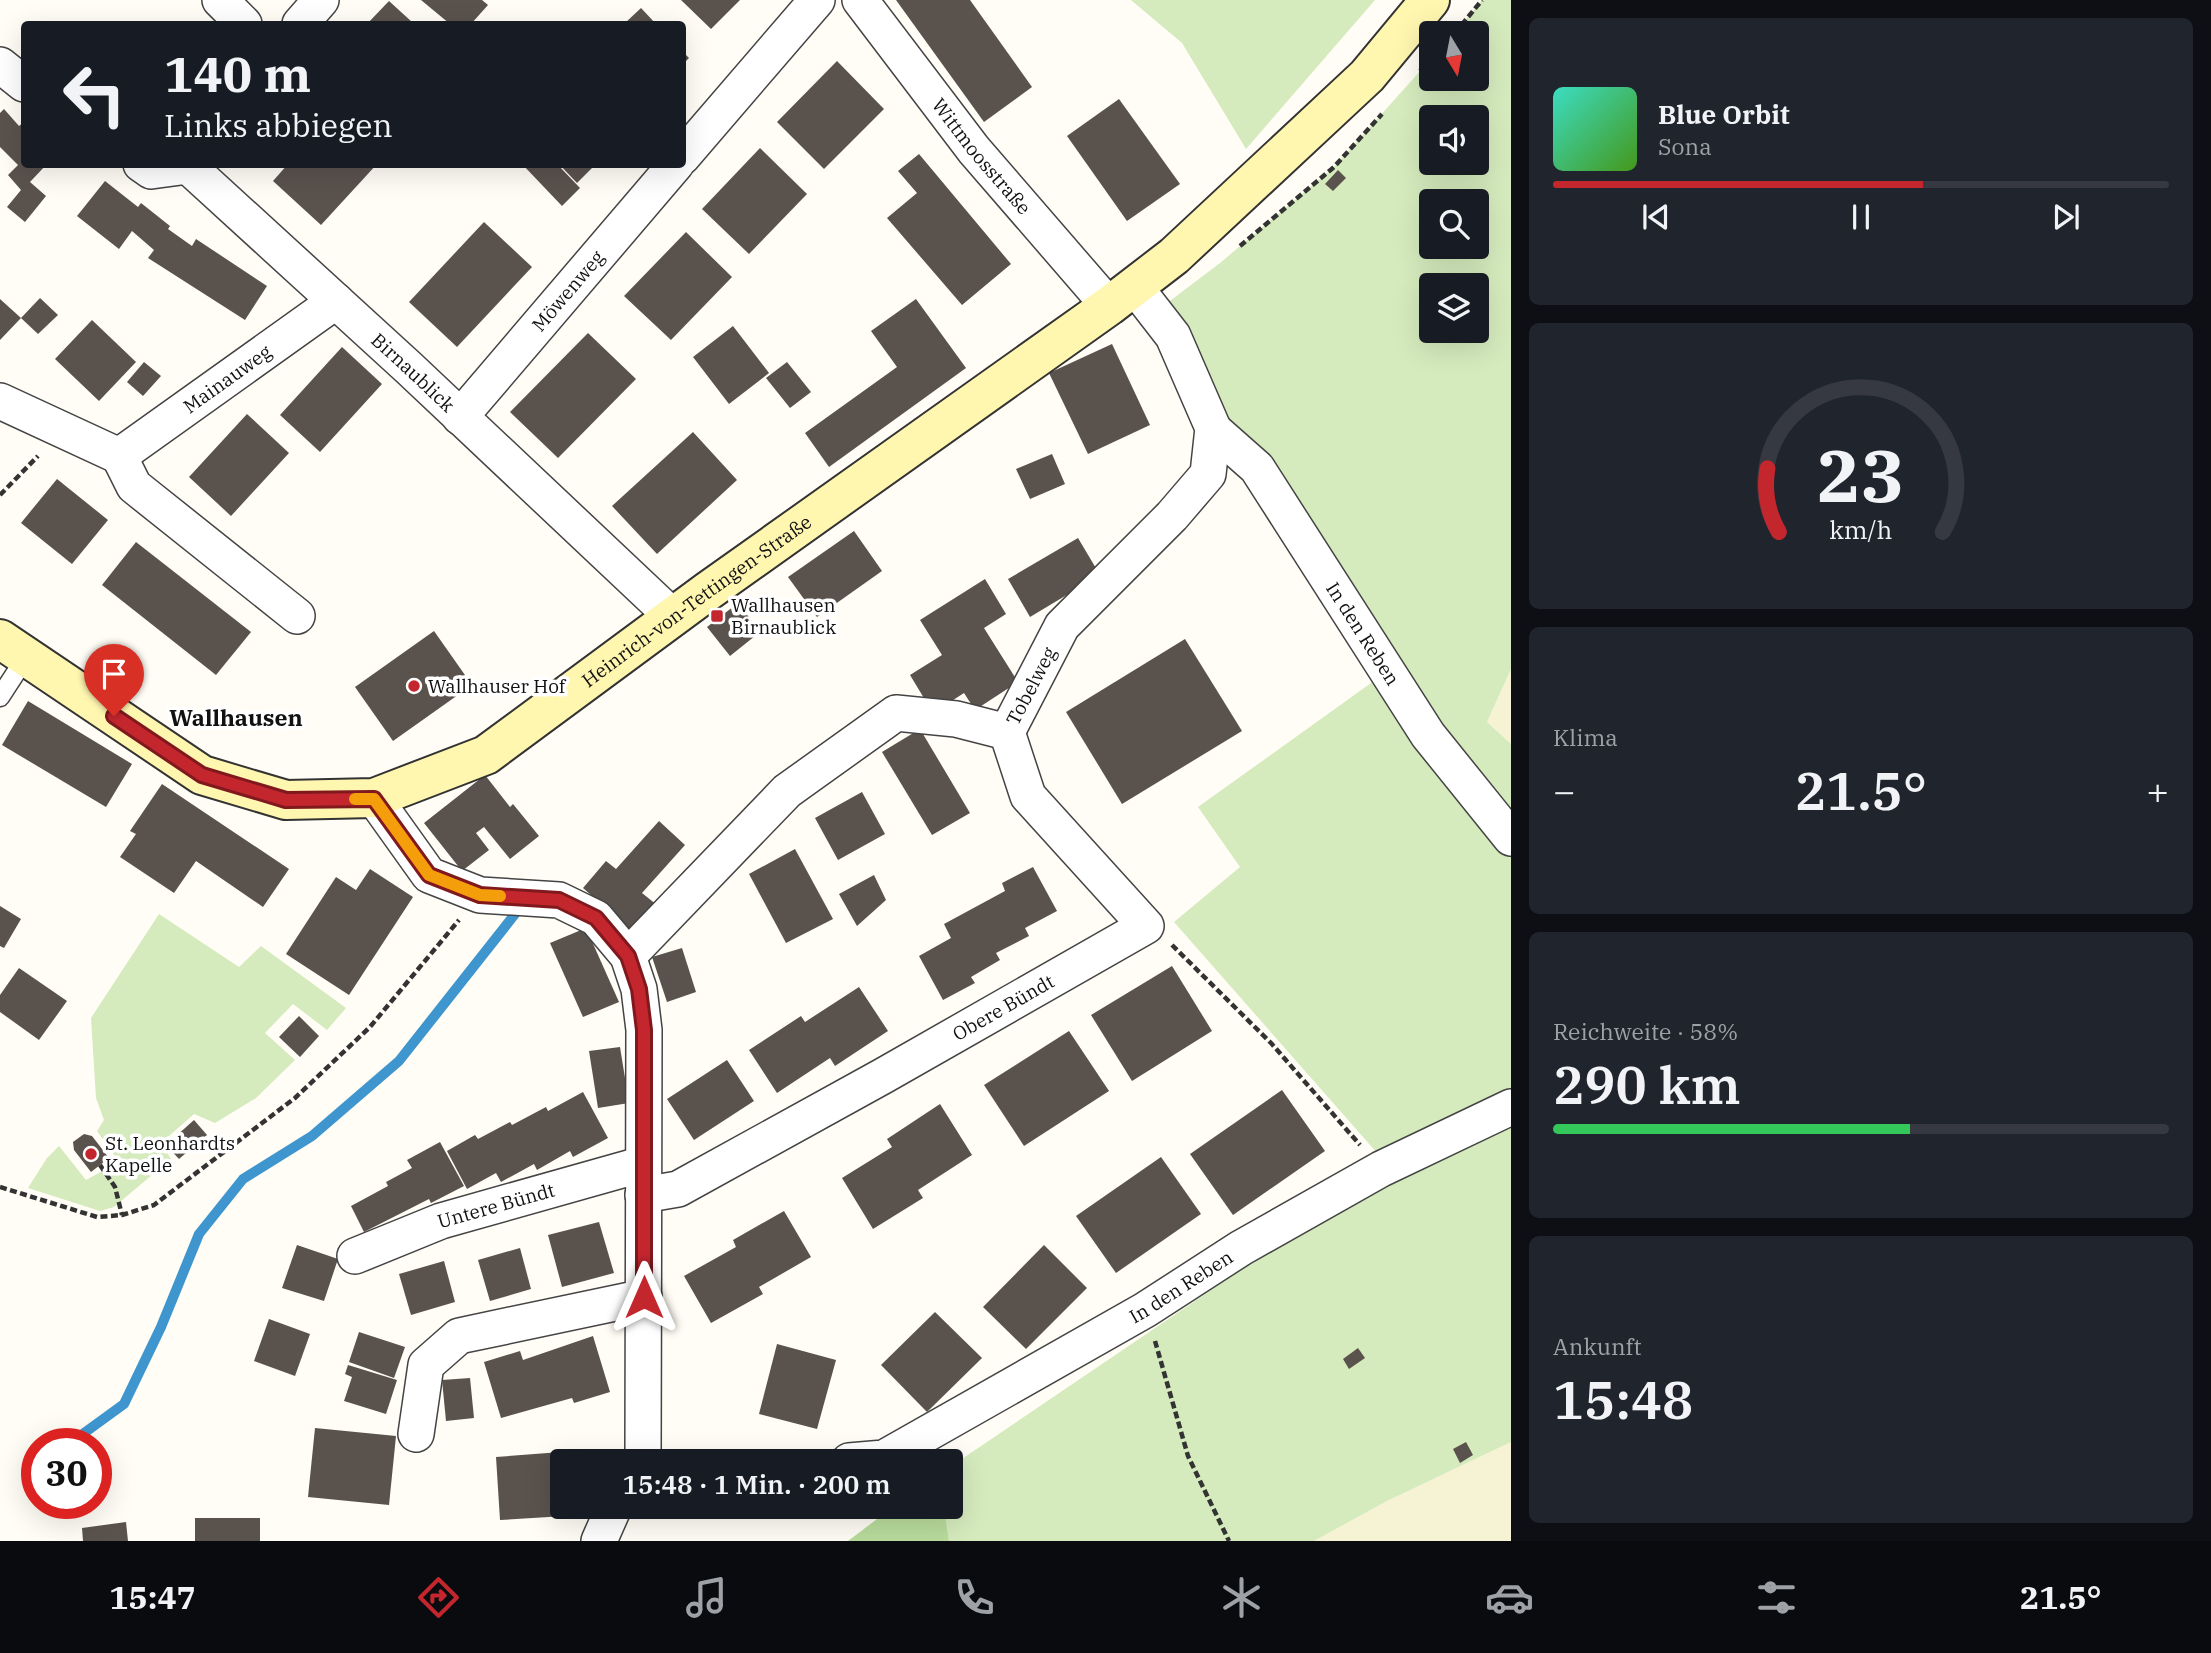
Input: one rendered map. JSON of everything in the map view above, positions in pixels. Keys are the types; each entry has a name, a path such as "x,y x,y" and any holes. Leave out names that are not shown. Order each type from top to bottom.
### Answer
{"main road":[{"name":"Heinrich-von-Tettingen-Straße","path":"13,648 202,775 286,800 374,799 485,755 1174,256 1367,76 1430,0"}],"street":[{"path":"220,0 241,21"},
{"path":"303,21 321,0"},
{"path":"686,152 817,0"},
{"name":"Wittmoosstraße","path":"860,0 974,149 1122,296"},
{"path":"0,65 21,81"},
{"name":"Birnaublick","path":"147,168 151,171 170,168"},
{"name":"Birnaublick","path":"192,168 673,617"},
{"name":"Möwenweg","path":"460,417 673,168"},
{"path":"1122,296 1174,337 1214,430"},
{"name":"Mainauweg","path":"119,456 336,301"},
{"path":"0,401 119,456 134,486 297,616"},
{"name":"Tobelweg","path":"628,956 787,791 896,713 956,719 1007,732 1062,626 1172,516 1208,474 1214,430"},
{"name":"In den Reben","path":"1214,430 1256,468 1427,735 1511,838"},
{"path":"1007,732 1028,796 1146,926"},
{"path":"374,799 429,875 480,895 559,900 596,918 628,956 639,989 644,1030 643,1449"},
{"name":"Obere Bündt","path":"643,1180 678,1189 1146,926"},
{"name":"In den Reben","path":"900,1449 1145,1310 1241,1248 1381,1168 1511,1107"},
{"name":"Untere Bündt","path":"355,1256 441,1222 643,1180"},
{"path":"416,1434 426,1365 459,1336 644,1297"},
{"path":"599,1541 609,1519"}],"lane":[{"path":"0,696 13,648"}],"path":[{"path":"1465,21 1482,0"},
{"path":"1414,79 1419,73"},
{"path":"1230,254 1334,167 1387,108"},
{"path":"0,495 62,430"},
{"path":"0,1187 97,1217 122,1215 154,1205 295,1098 370,1027 480,895"},
{"path":"1146,926 1164,936 1271,1044 1381,1168"},
{"path":"100,1165 115,1186 122,1215"},
{"path":"1145,1310 1188,1456 1229,1541"}],"shaded area":[{"path":"1511,669 1511,744 1487,722"},
{"path":"1511,1442 1511,1541 1314,1541 1387,1501"}],"green space":[{"path":"1131,0 1375,0 1246,149 1182,43"},
{"path":"1482,0 1511,0 1511,669 1487,722 1511,744 1511,830 1154,313 1220,263 1334,167 1419,72 1419,91 1489,91 1489,21 1465,21"},
{"path":"1378,678 1511,853 1511,1091 1378,1154 1174,922 1240,867 1198,807"},
{"path":"159,914 239,967 261,946 346,1008 327,1030 293,1004 265,1033 295,1060 256,1098 215,1123 194,1114 161,1143 171,1159 114,1207 100,1211 28,1188 47,1158 59,1146 86,1180 119,1162 97,1131 104,1120 96,1098 91,1018"},
{"path":"1511,1114 1511,1442 1387,1501 1314,1541 949,1541 946,1519 963,1519 963,1458 1285,1240"},
{"path":"877,1519 946,1519 949,1541 848,1541"}],"building":[{"path":"421,0 482,0 488,5 474,21 446,21"},
{"path":"681,0 740,0 711,29"},
{"path":"896,0 970,0 1032,87 984,122"},
{"path":"389,1 411,21 370,21"},
{"path":"641,8 653,21 627,21"},
{"path":"837,61 884,109 824,169 777,122"},
{"path":"1119,99 1180,184 1127,221 1067,136"},
{"path":"4,109 19,126 21,124 21,168 43,168 30,182 46,196 25,222 7,207 21,190 8,175 18,165 0,147 0,113"},
{"path":"760,148 807,194 749,254 702,209"},
{"path":"919,154 1011,264 962,305 887,218 917,193 898,171"},
{"path":"284,168 373,168 321,225 273,181"},
{"path":"526,168 561,168 580,188 562,206"},
{"path":"563,168 592,168 577,183"},
{"path":"1338,170 1346,178 1333,191 1325,184"},
{"path":"105,181 138,207 141,203 170,226 168,229 192,246 196,239 267,286 245,320 148,258 154,250 132,231 119,249 77,216"},
{"path":"484,222 532,267 457,347 409,302"},
{"path":"686,232 732,277 671,340 624,296"},
{"path":"40,298 58,315 38,334 21,318"},
{"path":"0,299 21,318 0,340"},
{"path":"916,299 966,368 829,467 805,433 897,367 871,331"},
{"path":"92,320 136,362 99,401 55,359"},
{"path":"733,326 769,373 729,404 693,357"},
{"path":"588,333 636,379 558,458 510,412"},
{"path":"1112,344 1150,425 1088,454 1049,373"},
{"path":"342,347 382,384 320,452 280,415"},
{"path":"144,362 161,376 143,396 127,382"},
{"path":"787,362 811,392 790,408 766,378"},
{"path":"247,414 289,453 231,516 189,477"},
{"path":"693,432 737,480 657,554 612,506"},
{"path":"1052,454 1065,484 1030,499 1016,469"},
{"path":"57,479 108,520 72,564 21,523"},
{"path":"854,531 882,571 817,617 788,577"},
{"path":"1078,538 1100,575 1030,617 1008,579"},
{"path":"136,542 251,632 216,675 102,585"},
{"path":"985,579 1006,614 984,628 1018,682 975,710 964,693 933,713 910,675 942,655 920,620"},
{"path":"738,603 760,632 730,656 707,627"},
{"name":"Wallhauser Hof","path":"434,631 472,685 393,741 355,687"},
{"path":"1185,639 1242,731 1122,804 1066,712"},
{"path":"28,701 132,764 106,807 2,745"},
{"path":"920,729 970,813 932,835 882,752"},
{"path":"485,775 510,807 513,804 539,836 510,859 484,827 476,833 489,850 462,871 424,823"},
{"path":"162,784 289,869 263,907 196,861 174,893 120,857 136,834 130,831"},
{"path":"862,792 885,834 838,860 815,818"},
{"path":"659,821 685,845 642,893 657,905 633,932 583,888 606,861 616,869"},
{"path":"795,849 833,919 786,943 749,874"},
{"path":"1033,867 1057,911 1025,928 1029,936 996,953 1000,960 971,977 975,983 943,1000 919,956 951,938 944,924 1005,891 1002,883"},
{"path":"370,869 413,897 349,995 286,954 336,877 356,890"},
{"path":"874,875 886,900 857,926 839,894"},
{"path":"0,906 21,919 4,948 0,946"},
{"path":"586,928 619,1002 583,1017 550,943"},
{"path":"682,948 696,992 667,1002 652,957"},
{"path":"1172,966 1212,1031 1132,1081 1091,1015"},
{"path":"19,968 67,1001 39,1040 0,1012 0,995"},
{"path":"859,987 888,1031 835,1066 830,1058 777,1093 749,1050 801,1016 805,1022"},
{"path":"299,1016 319,1036 300,1057 279,1037"},
{"path":"1069,1031 1109,1091 1024,1146 984,1085"},
{"path":"620,1047 629,1103 598,1108 589,1051"},
{"path":"727,1060 754,1101 694,1140 667,1099"},
{"path":"1282,1090 1325,1151 1233,1215 1190,1154"},
{"path":"583,1092 608,1138 573,1157 570,1151 537,1170 534,1164 501,1182 496,1173 467,1189 447,1151 475,1135 478,1139 546,1107 548,1111"},
{"path":"940,1104 972,1155 918,1190 923,1198 873,1229 842,1178 892,1147 887,1139"},
{"path":"194,1120 207,1135 179,1159 166,1145"},
{"name":"St. Leonhardts Kapelle","path":"84,1134 92,1136 109,1158 91,1172 74,1150 73,1142"},
{"path":"440,1142 464,1186 431,1203 429,1199 364,1232 351,1206 388,1186 386,1182 412,1168 407,1160"},
{"path":"1161,1157 1201,1214 1116,1273 1076,1216"},
{"path":"784,1211 811,1257 759,1287 763,1294 711,1323 684,1276 736,1247 733,1240"},
{"path":"599,1222 614,1273 562,1287 548,1235"},
{"path":"297,1245 338,1259 324,1301 282,1288"},
{"path":"1044,1245 1087,1288 1026,1349 983,1307"},
{"path":"520,1248 531,1289 490,1301 478,1260"},
{"path":"444,1261 455,1302 411,1315 399,1274"},
{"path":"935,1312 982,1358 927,1412 881,1365"},
{"path":"269,1319 310,1334 295,1376 254,1361"},
{"path":"359,1332 405,1347 394,1378 349,1362"},
{"path":"593,1336 610,1392 574,1403 572,1398 501,1418 484,1362 520,1351 523,1360"},
{"path":"777,1344 836,1360 817,1429 759,1414"},
{"path":"1358,1348 1365,1358 1349,1369 1343,1359"},
{"path":"348,1365 397,1380 386,1414 344,1401 352,1377 345,1374"},
{"path":"470,1378 474,1418 446,1421 442,1380"},
{"path":"315,1428 396,1436 389,1505 308,1497"},
{"path":"1466,1442 1473,1455 1460,1463 1453,1449"},
{"path":"550,1453 550,1517 500,1520 496,1457"},
{"path":"195,1518 260,1518 260,1541 195,1541"},
{"path":"126,1522 128,1541 83,1541 82,1528"}],"waterway":[{"path":"91,1428 124,1404 161,1327 199,1234 243,1179 312,1136 399,1061 515,914"}],"slow traffic":[{"path":"355,799 374,799 429,875 480,895 500,896"}],"place":[{"name":"Wallhausen Birnaublick","path":"717,616"},
{"name":"Wallhauser Hof","path":"414,686"},
{"name":"St. Leonhardts Kapelle","path":"91,1154"}],"district":[{"name":"Wallhausen","path":"236,717"}],"route":[{"path":"114,716 202,775 286,800 374,799 429,875 480,895 559,900 596,918 628,956 639,989 644,1030 644,1297"}]}
